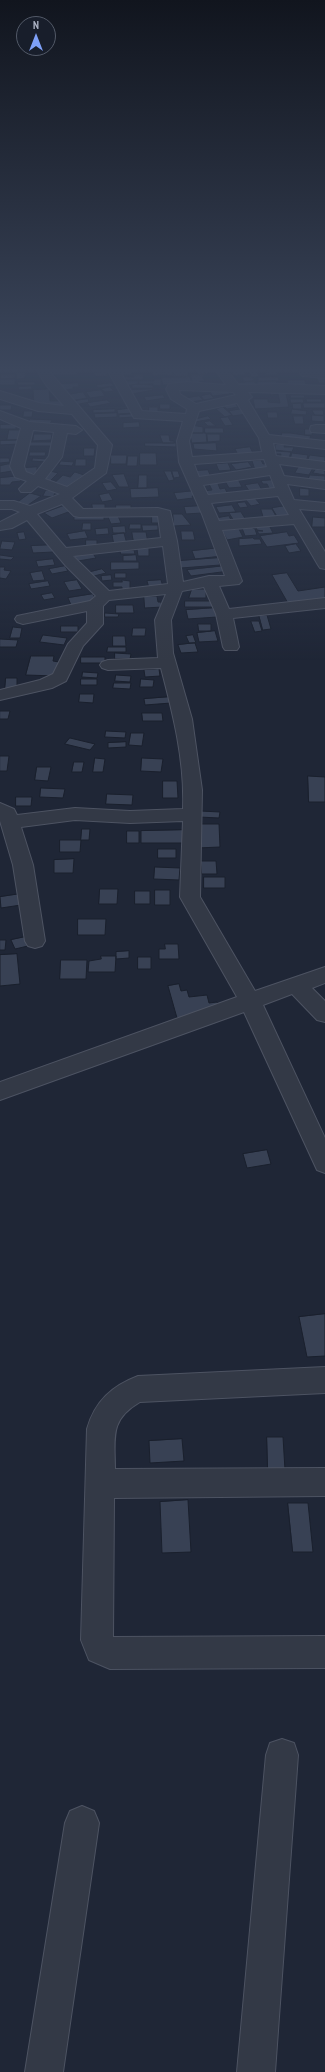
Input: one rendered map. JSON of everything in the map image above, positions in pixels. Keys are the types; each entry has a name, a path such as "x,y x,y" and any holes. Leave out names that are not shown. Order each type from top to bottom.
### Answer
{"street":[{"path":"18,468 20,474 66,496 79,513 164,513 170,541 176,588 163,620 167,663 183,719 193,790 190,897 250,1001 325,1163"},
{"path":"2,506 36,481 46,468"},
{"path":"2,527 26,513 66,496 101,470 101,468"},
{"path":"23,619 100,601 210,581 234,581 214,526 189,468"},
{"path":"246,468 275,471 325,485"},
{"path":"274,468 289,504 325,565"},
{"path":"195,482 308,468"},
{"path":"203,500 275,471"},
{"path":"289,504 325,507"},
{"path":"2,506 18,506 25,510 26,513 63,553 100,601"},
{"path":"214,526 297,519"},
{"path":"309,540 325,540"},
{"path":"63,553 170,541"},
{"path":"210,581 224,614 231,646"},
{"path":"0,695 46,684 60,677 76,644 94,624 100,601"},
{"path":"224,614 325,603"},
{"path":"108,665 167,663"},
{"path":"35,941 23,865 5,815 75,814 130,818 192,815"},
{"path":"0,1091 325,974"},
{"path":"296,985 325,1014"},
{"path":"325,1380 138,1389 130,1391 105,1415 102,1422 97,1640 100,1649 110,1654 325,1652"},
{"path":"101,1484 325,1482"},
{"path":"256,2072 282,1755"},
{"path":"44,2072 82,1822"}],"building":[{"path":"0,468 11,468 12,471 0,473"},
{"path":"24,468 37,468 37,474 24,474"},
{"path":"218,468 230,468 231,470 219,471"},
{"path":"234,468 248,468 236,470"},
{"path":"254,468 271,468 272,469 255,470"},
{"path":"298,468 313,468 309,475 295,473"},
{"path":"316,469 325,471 325,475 313,473"},
{"path":"208,470 211,477 196,478 193,471"},
{"path":"50,471 58,473 50,481 42,479"},
{"path":"164,471 171,471 174,480 169,481"},
{"path":"172,471 178,471 180,477 174,478"},
{"path":"75,472 84,475 64,489 52,485 63,475 70,477"},
{"path":"124,474 129,487 119,487 112,475"},
{"path":"139,475 147,475 147,488 138,488"},
{"path":"310,475 325,476 325,483 307,482"},
{"path":"20,476 21,481 12,482 10,485 0,485 0,478"},
{"path":"238,479 242,487 229,488 225,481"},
{"path":"272,480 278,489 270,490 267,484 263,484 261,481"},
{"path":"217,481 220,489 225,488 228,495 204,497 202,491 212,490 208,482"},
{"path":"111,482 117,489 107,491 102,483"},
{"path":"258,483 262,490 250,492 245,485"},
{"path":"158,488 159,497 131,498 130,489"},
{"path":"300,488 309,489 309,496 300,496"},
{"path":"46,490 56,491 53,497 43,496"},
{"path":"194,491 197,496 177,500 174,493"},
{"path":"30,493 41,496 28,505 18,502"},
{"path":"109,493 113,500 102,502 99,495"},
{"path":"254,497 260,504 251,506 245,499"},
{"path":"245,502 248,507 240,508 237,503"},
{"path":"92,504 105,504 105,510 93,510"},
{"path":"116,505 131,505 131,509 116,510"},
{"path":"232,505 236,512 219,513 216,507"},
{"path":"63,506 71,511 52,518 44,513"},
{"path":"199,506 202,513 186,514 184,507"},
{"path":"285,506 292,516 278,518 272,508"},
{"path":"261,509 272,509 277,518 264,519"},
{"path":"241,512 246,520 234,521 229,513"},
{"path":"173,514 182,514 191,525 174,526"},
{"path":"104,515 104,520 74,520 74,516"},
{"path":"118,516 121,523 111,524 108,517"},
{"path":"152,516 161,516 161,523 152,523"},
{"path":"229,516 232,522 220,523 217,518"},
{"path":"313,517 325,518 325,527 312,527"},
{"path":"83,523 91,523 91,530 82,530"},
{"path":"130,524 141,524 141,529 129,529"},
{"path":"142,525 158,525 158,530 143,531"},
{"path":"269,525 273,533 259,534 257,531 263,531 257,530 255,526"},
{"path":"125,526 126,533 113,533 112,527"},
{"path":"251,527 255,529 257,535 245,536 242,528"},
{"path":"108,528 109,534 96,535 95,529"},
{"path":"239,529 243,537 227,540 222,530"},
{"path":"85,531 88,538 70,540 67,534"},
{"path":"181,531 193,531 195,540 182,540"},
{"path":"24,532 26,539 19,540 17,533"},
{"path":"132,532 146,532 148,543 134,543"},
{"path":"287,532 289,536 294,535 299,543 267,547 260,536"},
{"path":"124,533 127,544 114,545 112,535"},
{"path":"239,539 260,539 262,544 239,546"},
{"path":"86,540 97,540 97,546 86,547"},
{"path":"2,541 15,542 12,550 0,549"},
{"path":"296,544 301,551 289,553 285,546"},
{"path":"51,545 53,552 33,553 31,546"},
{"path":"149,548 149,556 138,556 137,549"},
{"path":"219,548 222,556 195,559 192,551"},
{"path":"120,550 134,550 135,554 121,554"},
{"path":"92,552 96,558 78,561 74,556"},
{"path":"0,555 14,557 11,560 0,559"},
{"path":"136,555 137,561 123,561 123,556"},
{"path":"218,558 220,565 181,568 178,561"},
{"path":"53,559 55,565 38,567 36,561"},
{"path":"111,562 139,562 139,569 111,570"},
{"path":"65,566 68,571 52,574 49,569"},
{"path":"225,566 229,571 191,576 187,570"},
{"path":"0,567 5,567 4,570 11,571 6,579 0,578"},
{"path":"102,569 106,573 94,576 90,572"},
{"path":"42,571 45,580 33,581 30,573"},
{"path":"115,573 126,573 126,578 115,578"},
{"path":"287,573 298,591 325,587 325,600 289,605 272,575"},
{"path":"111,575 112,580 102,581 101,576"},
{"path":"77,580 82,589 69,591 64,582"},
{"path":"122,580 130,581 130,590 122,590 122,587 113,587 113,582 122,582"},
{"path":"161,580 163,587 149,588 147,581"},
{"path":"48,581 50,586 31,589 29,584"},
{"path":"192,589 206,589 206,598 189,598"},
{"path":"52,593 55,598 44,600 41,595"},
{"path":"93,594 96,600 71,605 68,598"},
{"path":"144,596 157,596 158,602 161,602 162,607 145,608"},
{"path":"185,601 213,601 213,607 185,607"},
{"path":"116,605 133,605 134,613 116,613"},
{"path":"215,608 217,617 188,619 186,610"},
{"path":"105,613 119,614 118,617 105,617"},
{"path":"259,615 267,615 271,629 263,630"},
{"path":"251,621 259,621 262,631 255,632"},
{"path":"198,624 211,624 211,631 199,631"},
{"path":"61,626 78,626 78,632 61,632"},
{"path":"13,627 22,628 20,638 10,638"},
{"path":"133,628 146,628 145,636 132,636"},
{"path":"215,631 218,641 199,642 197,633"},
{"path":"43,635 67,638 64,645 40,642"},
{"path":"193,635 196,643 189,643 186,636"},
{"path":"113,636 125,636 126,646 113,646"},
{"path":"0,639 18,640 16,647 0,647"},
{"path":"195,643 198,652 181,653 178,645"},
{"path":"108,647 126,647 126,652 107,652"},
{"path":"115,653 131,654 130,659 115,659"},
{"path":"31,656 54,656 53,661 59,662 56,676 26,675"},
{"path":"81,657 105,657 105,663 81,663"},
{"path":"159,669 160,676 145,677 144,670"},
{"path":"83,672 98,673 97,678 82,677"},
{"path":"116,675 131,676 130,682 115,681"},
{"path":"6,678 17,678 17,689 5,689"},
{"path":"81,679 97,679 97,685 81,685"},
{"path":"141,679 154,680 153,687 140,687"},
{"path":"114,683 131,683 130,689 113,688"},
{"path":"80,694 94,694 93,703 79,702"},
{"path":"170,697 171,703 145,705 144,699"},
{"path":"0,711 10,711 8,719 0,719"},
{"path":"142,713 162,713 163,721 143,721"},
{"path":"106,731 126,732 125,738 105,737"},
{"path":"131,733 144,733 142,746 129,745"},
{"path":"70,738 95,744 90,750 65,744"},
{"path":"126,742 126,747 108,748 108,743"},
{"path":"0,756 9,756 7,771 0,771"},
{"path":"95,758 105,759 103,772 93,772"},
{"path":"142,758 163,759 161,772 141,771"},
{"path":"74,762 84,762 82,772 72,772"},
{"path":"37,767 51,767 48,781 35,780"},
{"path":"308,776 325,777 325,802 309,802"},
{"path":"163,781 177,781 178,798 163,798"},
{"path":"41,788 65,789 63,798 40,797"},
{"path":"107,794 133,795 132,805 106,804"},
{"path":"16,797 32,797 31,806 16,806"},
{"path":"200,811 220,812 219,818 199,817"},
{"path":"196,824 219,824 220,847 197,848"},
{"path":"82,829 90,829 89,840 81,840"},
{"path":"185,830 185,843 141,843 141,831"},
{"path":"127,831 139,831 139,843 127,843"},
{"path":"60,840 81,840 80,852 60,852"},
{"path":"158,849 176,849 176,858 158,858"},
{"path":"74,859 73,873 54,873 54,860"},
{"path":"201,861 216,861 217,874 202,874"},
{"path":"155,867 180,868 179,880 154,879"},
{"path":"204,877 225,877 225,888 204,888"},
{"path":"100,889 118,889 117,904 99,904"},
{"path":"155,890 170,890 170,905 155,905"},
{"path":"135,891 150,891 150,904 135,904"},
{"path":"20,894 21,905 1,908 0,897"},
{"path":"78,919 106,919 105,935 78,935"},
{"path":"25,937 28,946 15,949 11,940"},
{"path":"0,940 6,940 5,950 0,950"},
{"path":"165,944 178,944 179,959 159,959 159,949 165,949"},
{"path":"129,951 129,958 116,959 116,952"},
{"path":"17,954 20,984 0,986 0,955"},
{"path":"101,956 116,956 115,972 88,972 89,961 101,959"},
{"path":"138,957 151,957 151,969 138,969"},
{"path":"61,960 87,960 86,979 60,979"},
{"path":"179,984 181,991 187,990 189,997 207,995 209,1003 217,1002 220,1011 177,1018 168,986"},
{"path":"267,1150 271,1164 247,1168 243,1154"},
{"path":"325,1314 325,1356 307,1357 299,1317"},
{"path":"267,1437 283,1437 285,1470 268,1470"},
{"path":"182,1439 184,1461 150,1463 149,1441"},
{"path":"188,1500 191,1552 162,1553 160,1502"},
{"path":"288,1503 308,1503 313,1552 293,1552"}]}
